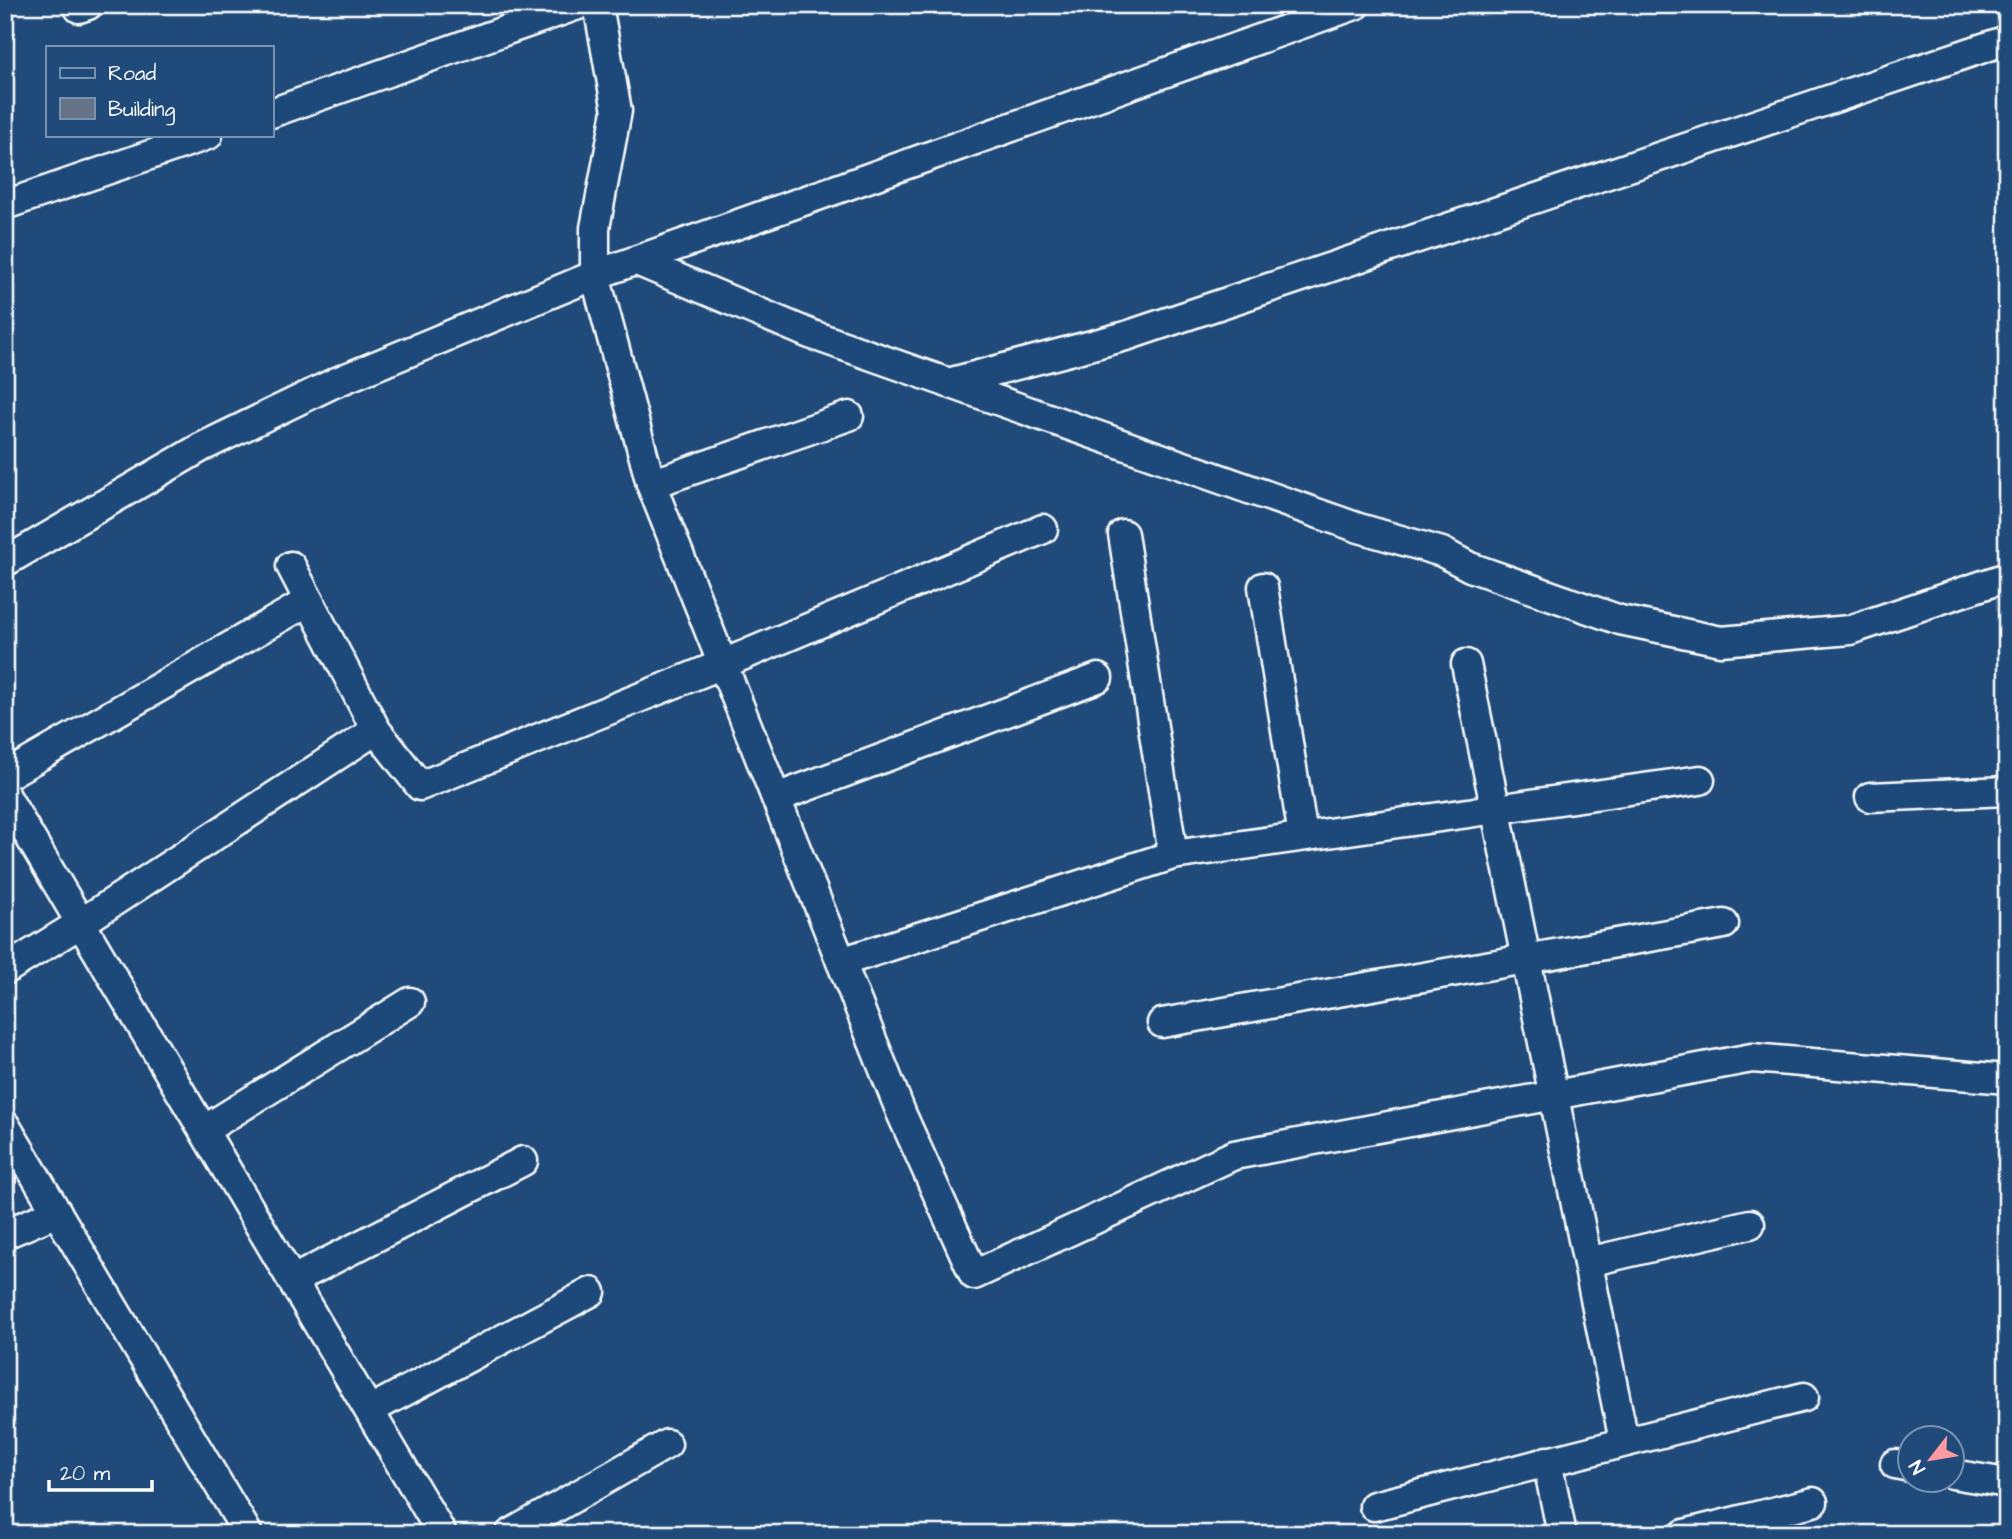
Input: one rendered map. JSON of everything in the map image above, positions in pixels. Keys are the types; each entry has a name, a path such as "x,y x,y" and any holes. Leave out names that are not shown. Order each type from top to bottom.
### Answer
{"street":[{"path":"273,112 578,5"},
{"path":"598,5 617,111 595,228 595,275 651,484 902,1115 974,1275 1234,1154 1554,1097 1752,1058 2007,1079"},
{"path":"5,562 213,442 334,383 595,275 1354,5"},
{"path":"948,383 1126,336 2007,40"},
{"path":"5,205 205,136"},
{"path":"637,261 810,334 1359,528 1442,552 1470,567 1620,620 1721,641 1850,630 2007,578"},
{"path":"651,484 849,416"},
{"path":"291,566 376,730 420,786 723,664 1043,529"},
{"path":"1123,534 1173,855"},
{"path":"1263,587 1303,836"},
{"path":"5,776 309,601"},
{"path":"1466,664 1624,1441"},
{"path":"776,799 1098,678"},
{"path":"5,970 376,730"},
{"path":"841,962 1173,855 1700,780"},
{"path":"1870,797 2007,791"},
{"path":"5,795 442,1534"},
{"path":"1162,1023 1724,924"},
{"path":"204,1130 410,1002"},
{"path":"5,1125 248,1534"},
{"path":"293,1280 523,1161"},
{"path":"5,1234 57,1212"},
{"path":"1587,1262 1750,1224"},
{"path":"370,1410 591,1292"},
{"path":"1374,1506 1804,1396"},
{"path":"510,1534 667,1444"},
{"path":"1547,1461 1562,1534"},
{"path":"1966,1476 2007,1483"},
{"path":"1684,1534 1813,1502"}],"building":[{"path":"5,1160 16,1178 5,1183"}]}
